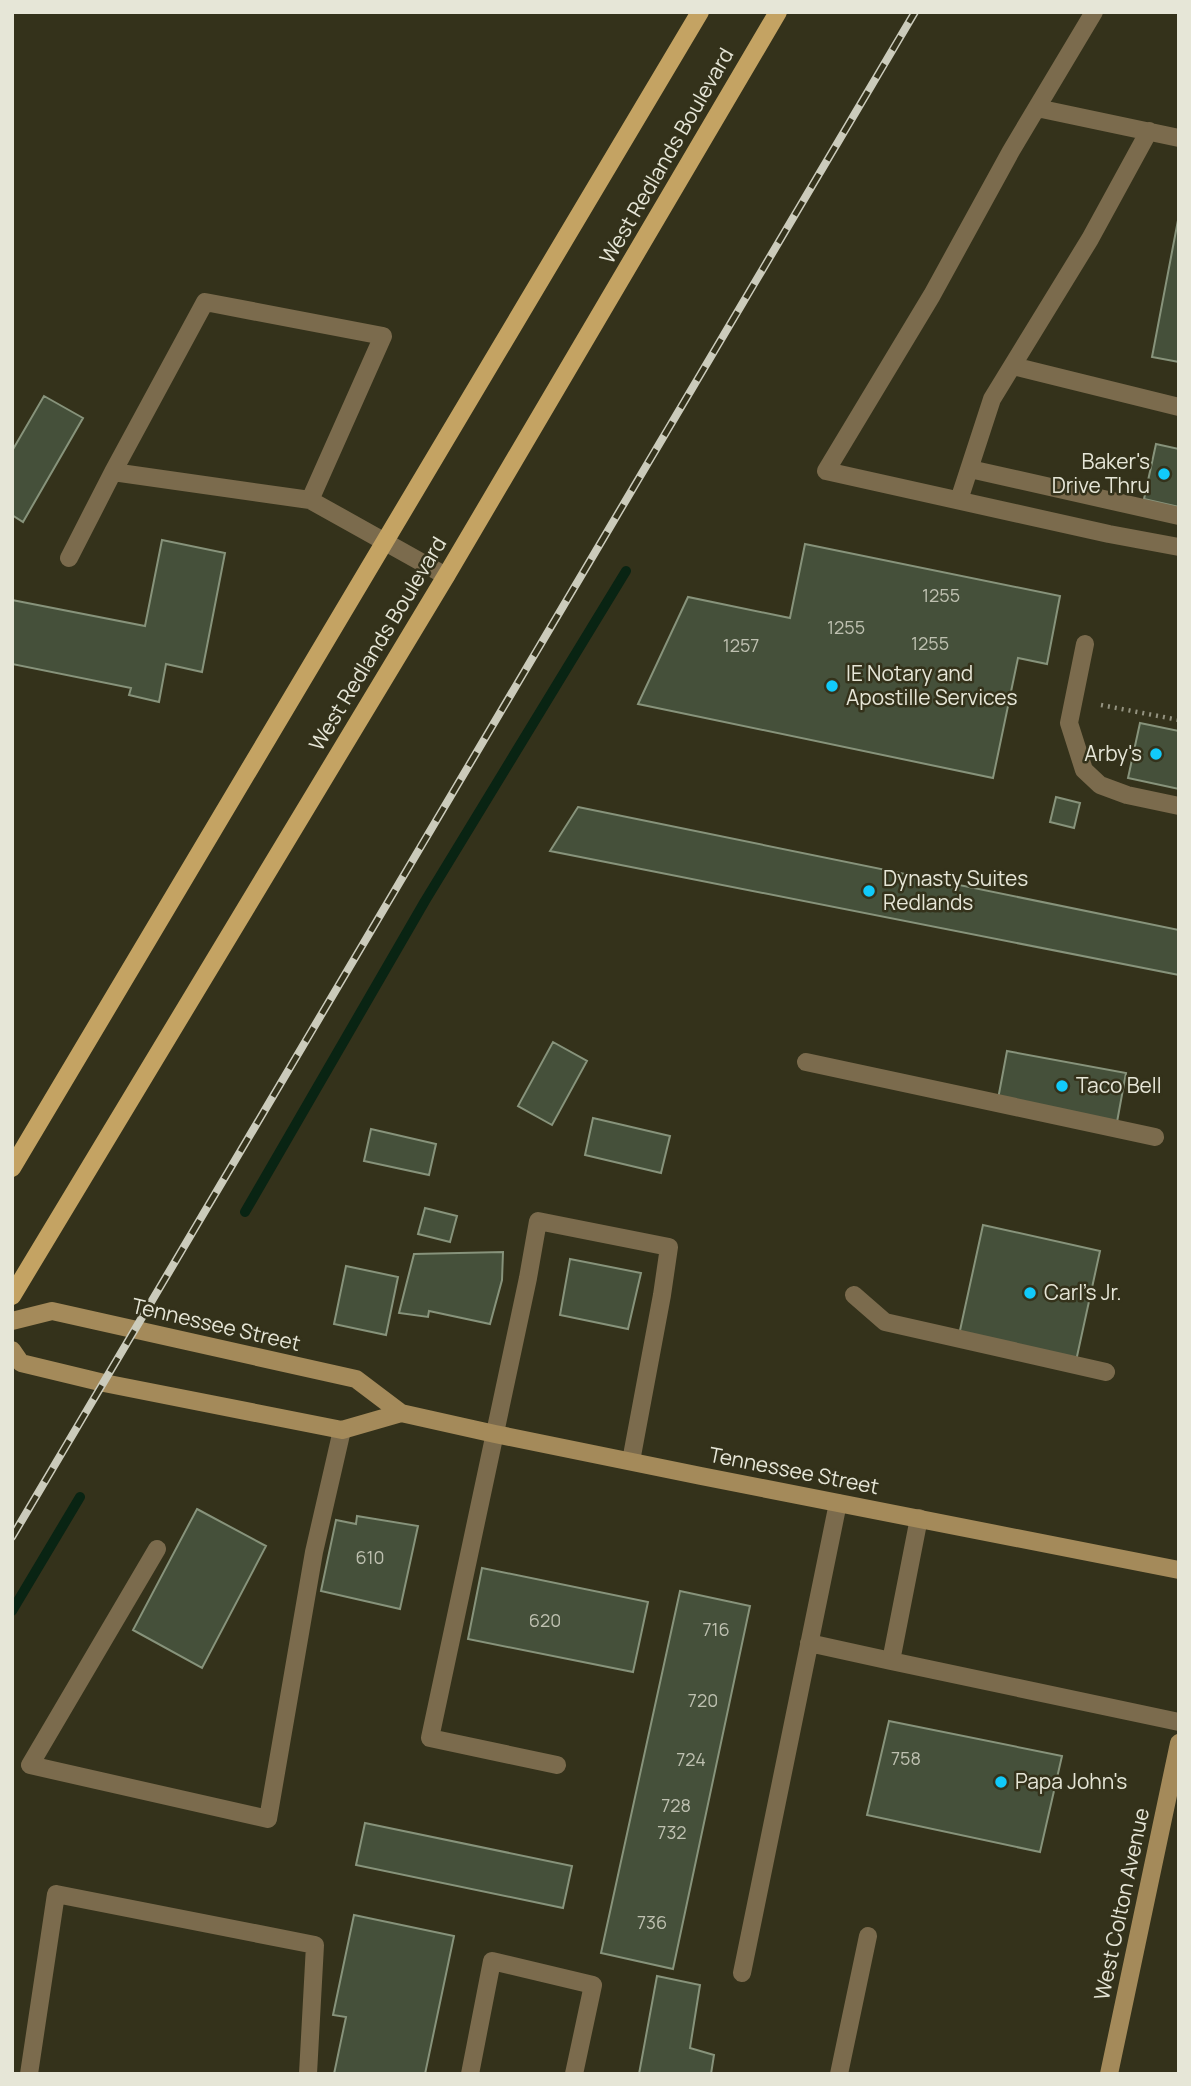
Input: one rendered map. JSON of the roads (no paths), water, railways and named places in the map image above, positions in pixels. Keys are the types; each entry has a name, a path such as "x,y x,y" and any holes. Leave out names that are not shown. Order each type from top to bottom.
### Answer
{"main road":[{"name":"West Redlands Boulevard","path":"12,1168 700,12"},
{"name":"West Redlands Boulevard","path":"12,1296 446,576 778,12"},
{"name":"Tennessee Street","path":"12,1321 52,1311 356,1379 401,1413 1179,1570"},
{"name":"Tennessee Street","path":"12,1350 21,1363 92,1380 342,1430 401,1413"},
{"name":"West Colton Avenue","path":"1109,2074 1179,1743"}],"lane":[{"path":"1094,12 932,295 826,471 1179,547"},
{"path":"1037,108 1179,138"},
{"path":"959,500 992,399 1090,239 1149,131"},
{"path":"69,558 205,302 383,336 310,500"},
{"path":"1013,366 1179,407"},
{"path":"970,469 1179,516"},
{"path":"113,472 310,500 446,576"},
{"path":"1085,644 1069,723 1084,770 1100,785 1127,795 1179,806"},
{"path":"806,1062 1156,1137"},
{"path":"557,1765 430,1738 538,1221 669,1247 631,1461"},
{"path":"854,1295 886,1322 1106,1372"},
{"path":"158,1549 30,1765 268,1819 314,1552 342,1430"},
{"path":"742,1973 838,1503"},
{"path":"891,1661 919,1518"},
{"path":"809,1643 1179,1722"},
{"path":"29,2074 57,1894 315,1945 308,2074"},
{"path":"839,2074 868,1936"},
{"path":"470,2074 492,1961 593,1985 574,2074"}],"waterway":[{"path":"245,1212 425,901 626,571"},
{"path":"12,1611 80,1497"}],"railway":[{"path":"12,1537 915,12"}],"place":[{"name":"Baker's Drive Thru","path":"1164,474"},
{"name":"IE Notary and Apostille Services","path":"832,686"},
{"name":"Arby's","path":"1156,754"},
{"name":"Dynasty Suites Redlands","path":"869,891"},
{"name":"Taco Bell","path":"1062,1086"},
{"name":"Carl's Jr.","path":"1030,1293"},
{"name":"Papa John's","path":"1001,1782"}]}
